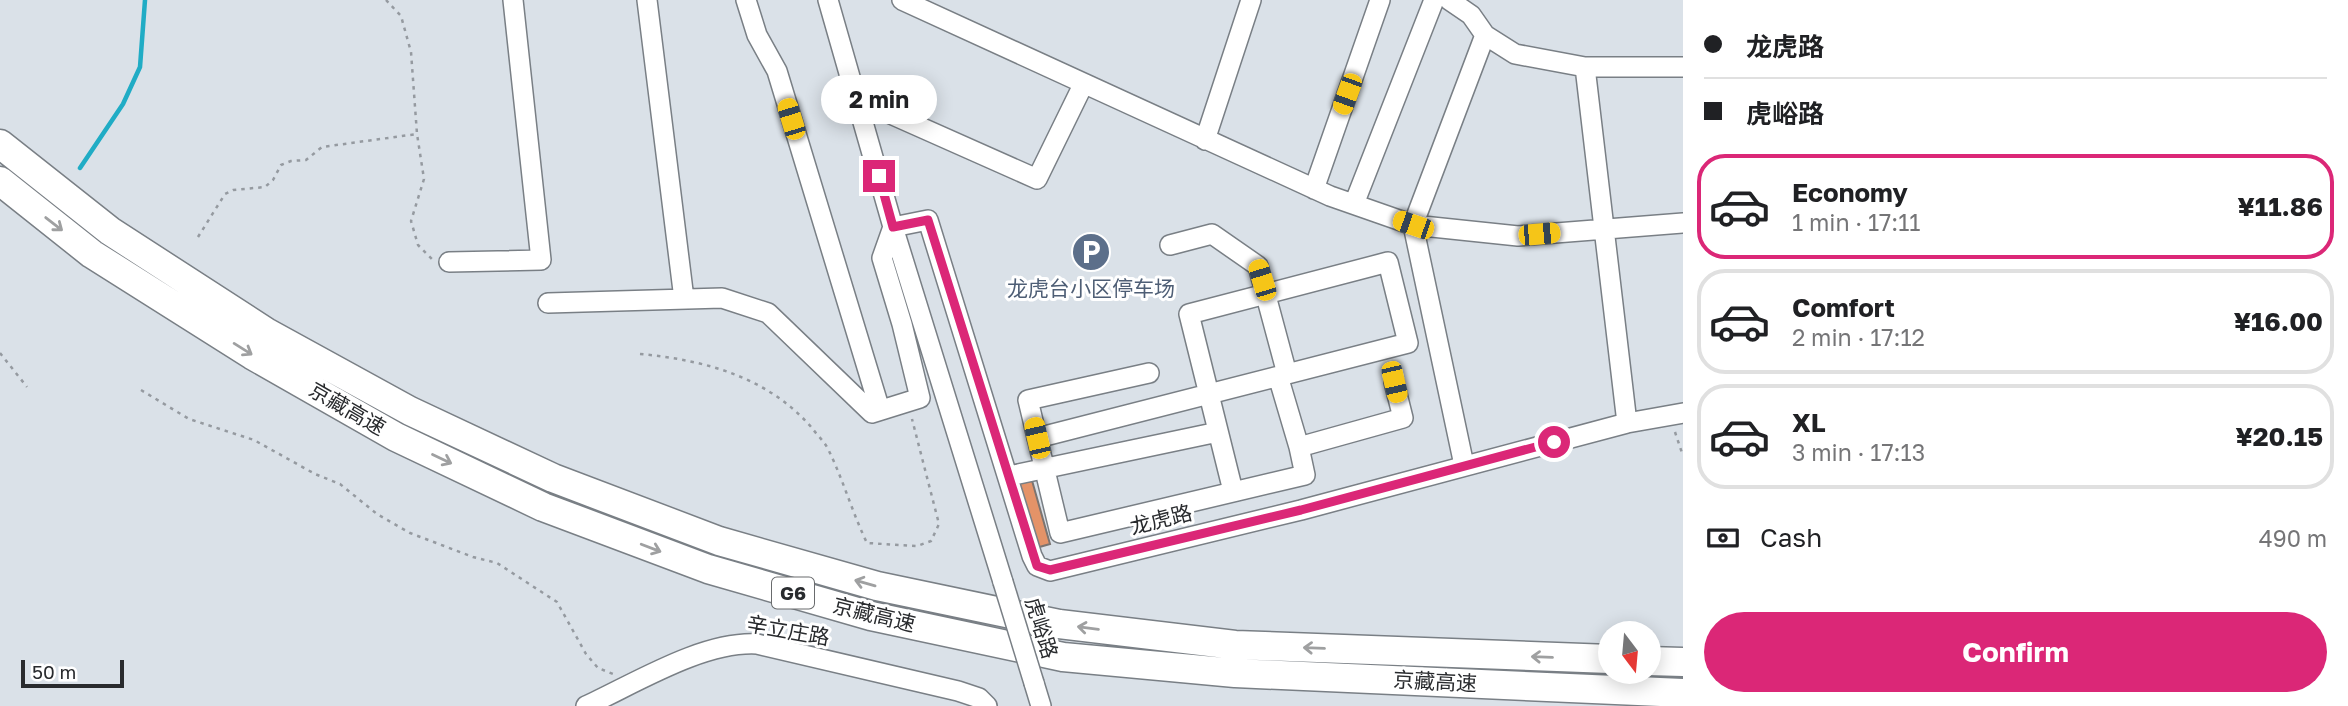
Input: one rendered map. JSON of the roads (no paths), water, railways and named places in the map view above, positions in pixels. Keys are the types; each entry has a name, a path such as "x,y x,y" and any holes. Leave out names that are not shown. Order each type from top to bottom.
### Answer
{"highway":[{"name":"京藏高速","path":"0,144 110,231 267,332 398,405 553,478 719,541 877,586 1059,624 1235,645 1598,659"},
{"name":"京藏高速","path":"0,181 103,261 252,355 396,436 543,507 708,569 871,615 1063,657 1235,673 1683,693"},
{"path":"1661,661 1683,662"}],"street":[{"path":"449,262 541,260 513,0"},
{"path":"647,0 684,299"},
{"path":"746,0 757,35 776,71 880,411"},
{"name":"虎峪路","path":"828,0 893,227 1041,706"},
{"path":"902,0 1314,189 1413,225 1518,236 1683,223"},
{"path":"1205,140 1251,0"},
{"path":"1314,189 1380,0"},
{"path":"1354,204 1434,0"},
{"path":"1449,0 1471,15 1485,36 1515,54 1585,68 1683,67"},
{"path":"1464,466 1413,225 1485,36"},
{"path":"1585,68 1627,423"},
{"path":"857,99 1037,179 1083,85"},
{"name":"龙虎路","path":"893,227 928,220 1032,556 1037,566 1050,570 1301,510 1627,423 1676,414"},
{"path":"548,303 722,298 768,313 872,413 920,398 882,258 893,227"},
{"path":"1149,373 1028,400 1060,533 1304,475 1258,266 1212,234 1170,245"},
{"path":"1037,438 1209,394 1283,375 1408,342 1388,262 1189,314 1209,394 1218,432 1233,491"},
{"path":"1299,447 1403,418 1394,382"},
{"path":"1009,476 1218,432"},
{"name":"辛立庄路","path":"586,706 715,648 736,643 757,644 964,692 979,698 987,706"}],"waterway":[{"path":"80,168 123,104 140,67 145,0"}],"place":[{"name":"龙虎台小区停车场","path":"1091,252"}]}
